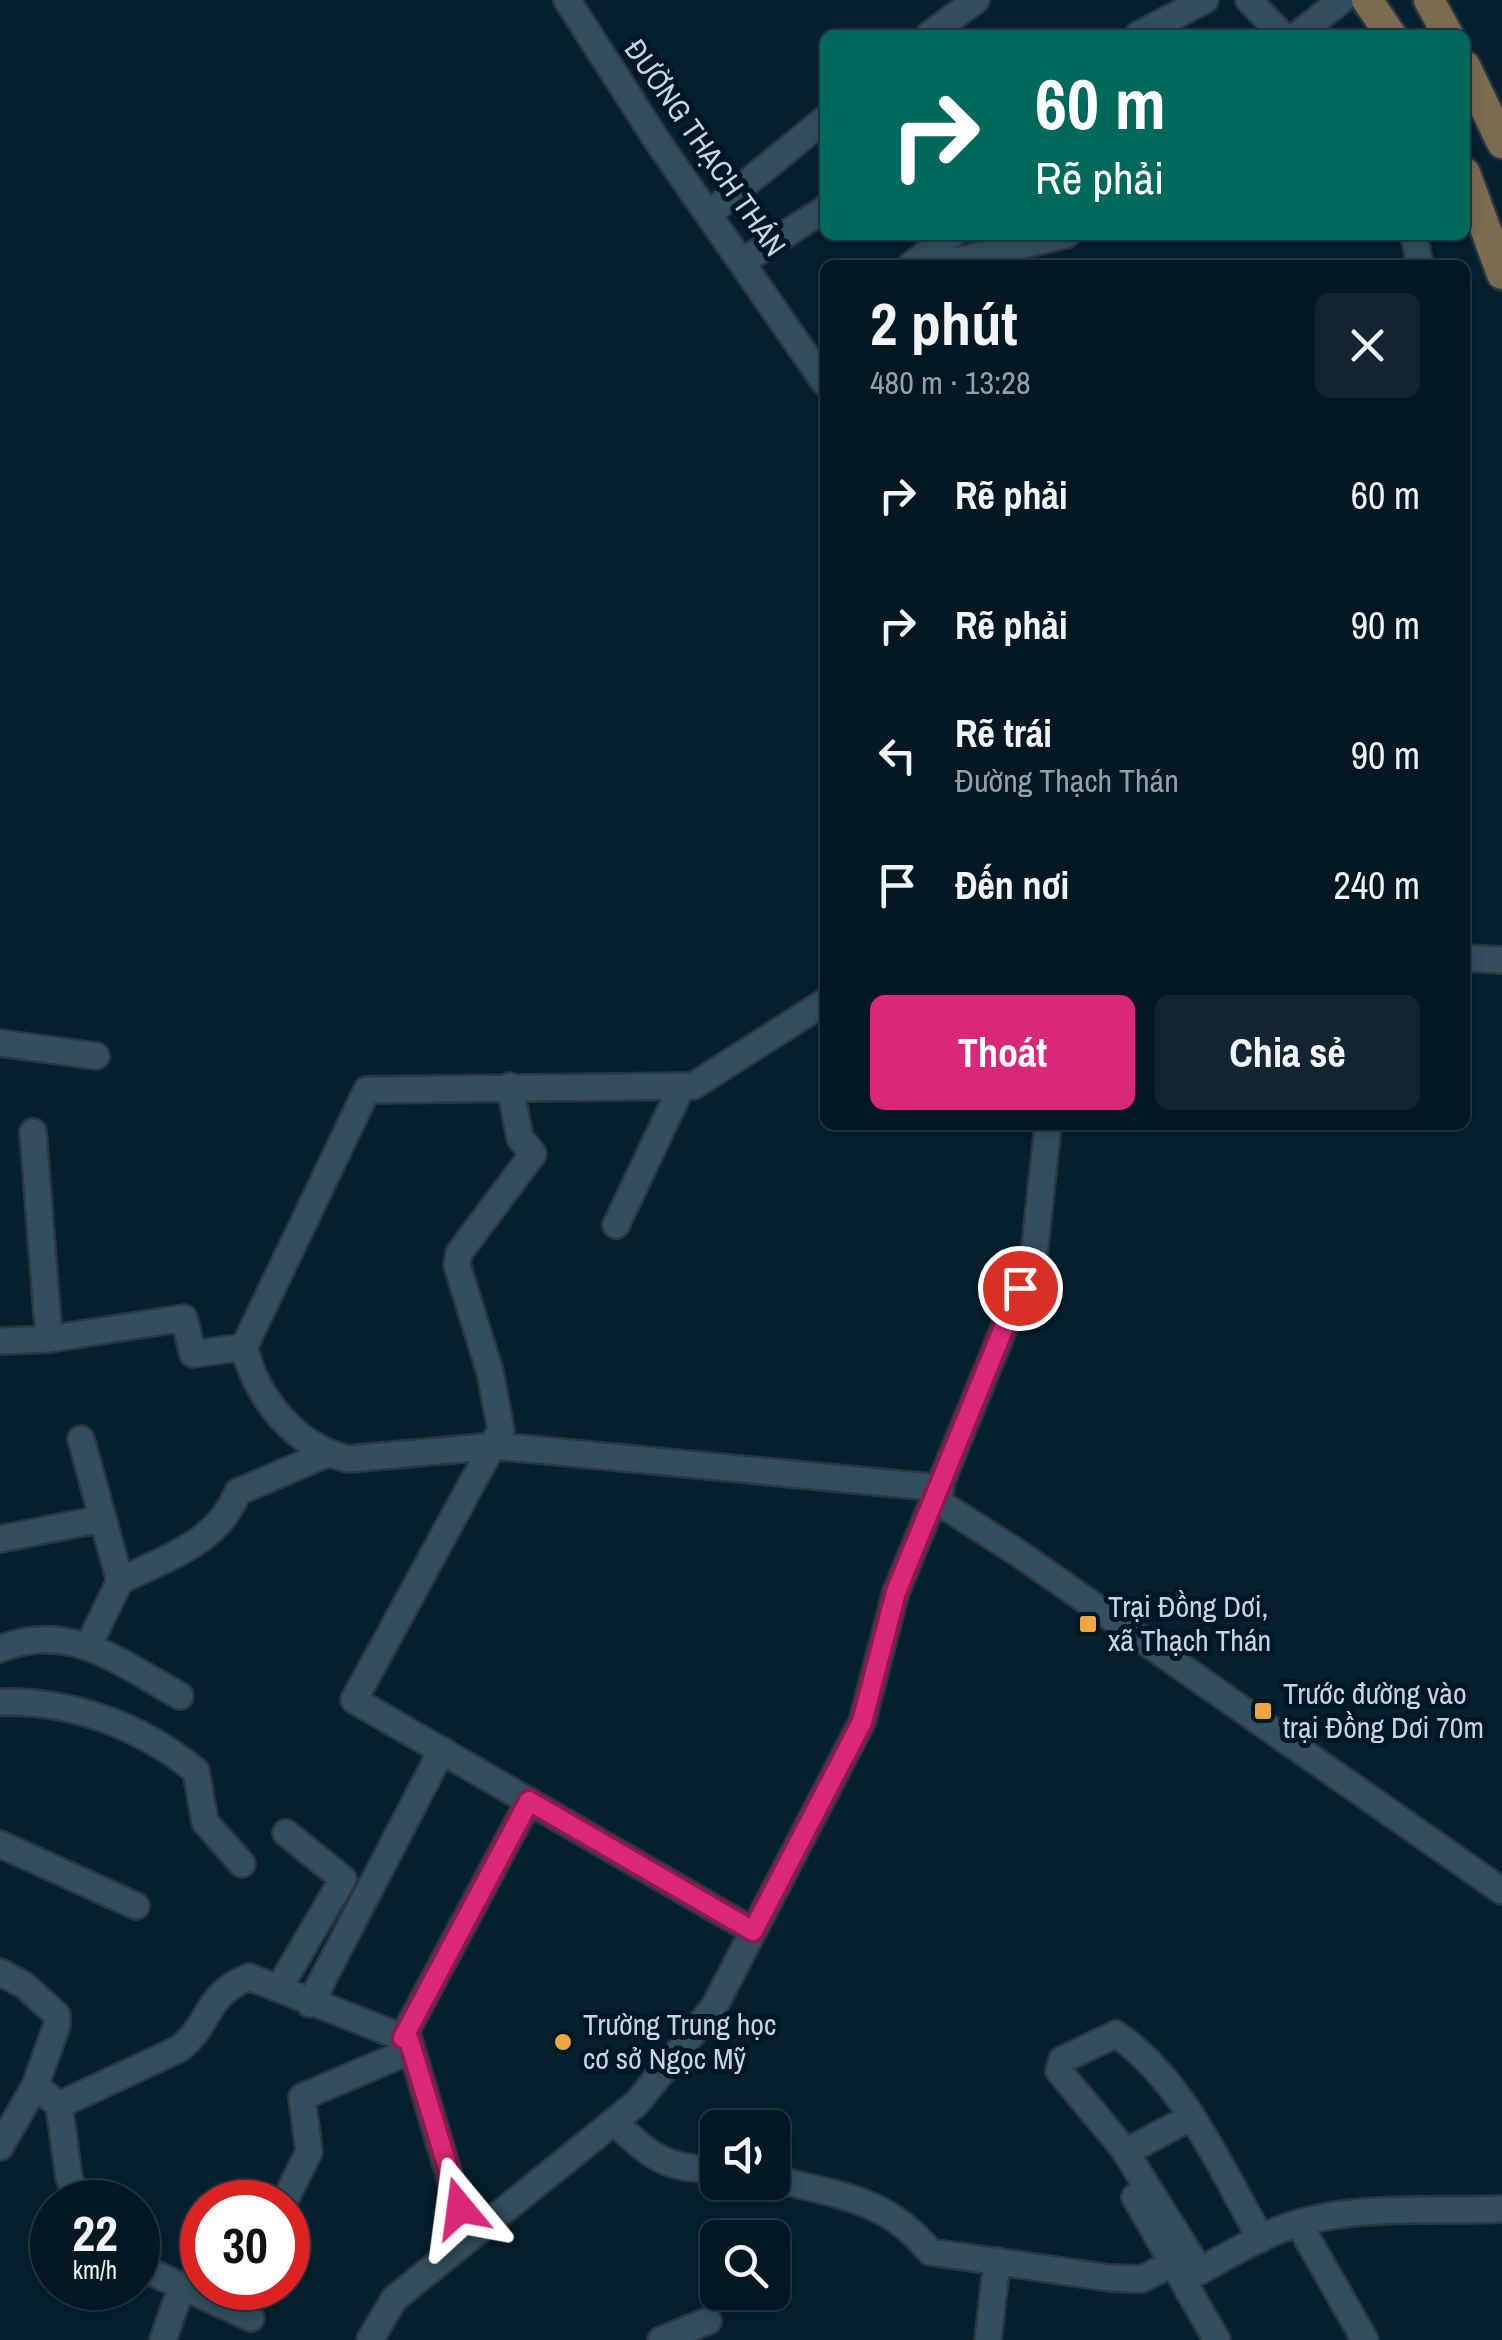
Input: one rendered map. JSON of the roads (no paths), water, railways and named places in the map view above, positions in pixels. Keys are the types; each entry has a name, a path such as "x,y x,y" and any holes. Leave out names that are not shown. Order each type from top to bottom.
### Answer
{"main road":[{"path":"1367,0 1387,30"},
{"path":"1429,0 1445,30"},
{"path":"1470,76 1502,143"},
{"path":"1470,188 1502,274"}],"street":[{"name":"ĐƯỜNG THẠCH THÁN","path":"568,0 820,372"},
{"path":"936,30 976,0"},
{"path":"1148,30 1205,0"},
{"path":"1249,0 1276,30"},
{"path":"1303,30 1342,0"},
{"path":"710,214 820,123"},
{"path":"744,262 820,212"},
{"path":"918,260 945,240"},
{"path":"959,260 1045,240"},
{"path":"804,350 820,337"},
{"path":"1470,958 1502,960"},
{"path":"820,1005 705,1080 680,1088 510,1086 367,1090 244,1346 250,1370 268,1402 292,1430 326,1454 348,1460 496,1446 939,1494 1502,1891"},
{"path":"0,1043 96,1056"},
{"path":"510,1086 520,1138 532,1154 459,1252 458,1265 501,1418 496,1446 354,1700 753,1931"},
{"path":"616,1226 680,1088"},
{"path":"370,2340 394,2300 636,2103 714,2007 862,1722 896,1592 1034,1255 1047,1130"},
{"path":"33,1132 49,1340"},
{"path":"0,1341 49,1340 184,1318 193,1354 244,1346"},
{"path":"81,1440 120,1581"},
{"path":"89,1644 120,1581 203,1539 228,1519 238,1492 326,1454"},
{"path":"0,1538 101,1518"},
{"path":"0,1649 42,1638 89,1644 180,1696"},
{"path":"0,1702 50,1704 148,1735 196,1771 205,1822 242,1864"},
{"path":"310,2004 442,1750"},
{"path":"295,2180 309,2152 302,2097 408,2044 529,1801"},
{"path":"279,1988 343,1879 286,1833"},
{"path":"0,1844 136,1906"},
{"path":"0,1972 24,1985 56,2015 35,2086 0,2148"},
{"path":"58,2104 179,2049 195,2036 224,1987 249,1976 408,2044"},
{"path":"1217,2340 1126,2152 1059,2071 1062,2060 1116,2034 1134,2046 1191,2117 1261,2239"},
{"path":"408,2044 468,2240"},
{"path":"1041,2074 1107,2148 1185,2272"},
{"path":"35,2086 58,2104 70,2180"},
{"path":"1126,2152 1191,2117"},
{"path":"614,2122 654,2159 688,2170 700,2170"},
{"path":"790,2183 886,2209 912,2228 930,2252 1142,2279 1185,2272 1299,2224 1342,2215 1502,2209"},
{"path":"1299,2224 1365,2340"},
{"path":"988,2340 997,2261"},
{"path":"162,2340 180,2291"},
{"path":"661,2340 708,2321"}],"place":[{"name":"Trại Đồng Dơi, xã Thạch Thán","path":"1088,1624"},
{"name":"Trước đường vào trại Đồng Dơi 70m","path":"1263,1711"},
{"name":"Trường Trung học cơ sở Ngọc Mỹ","path":"563,2042"}]}
